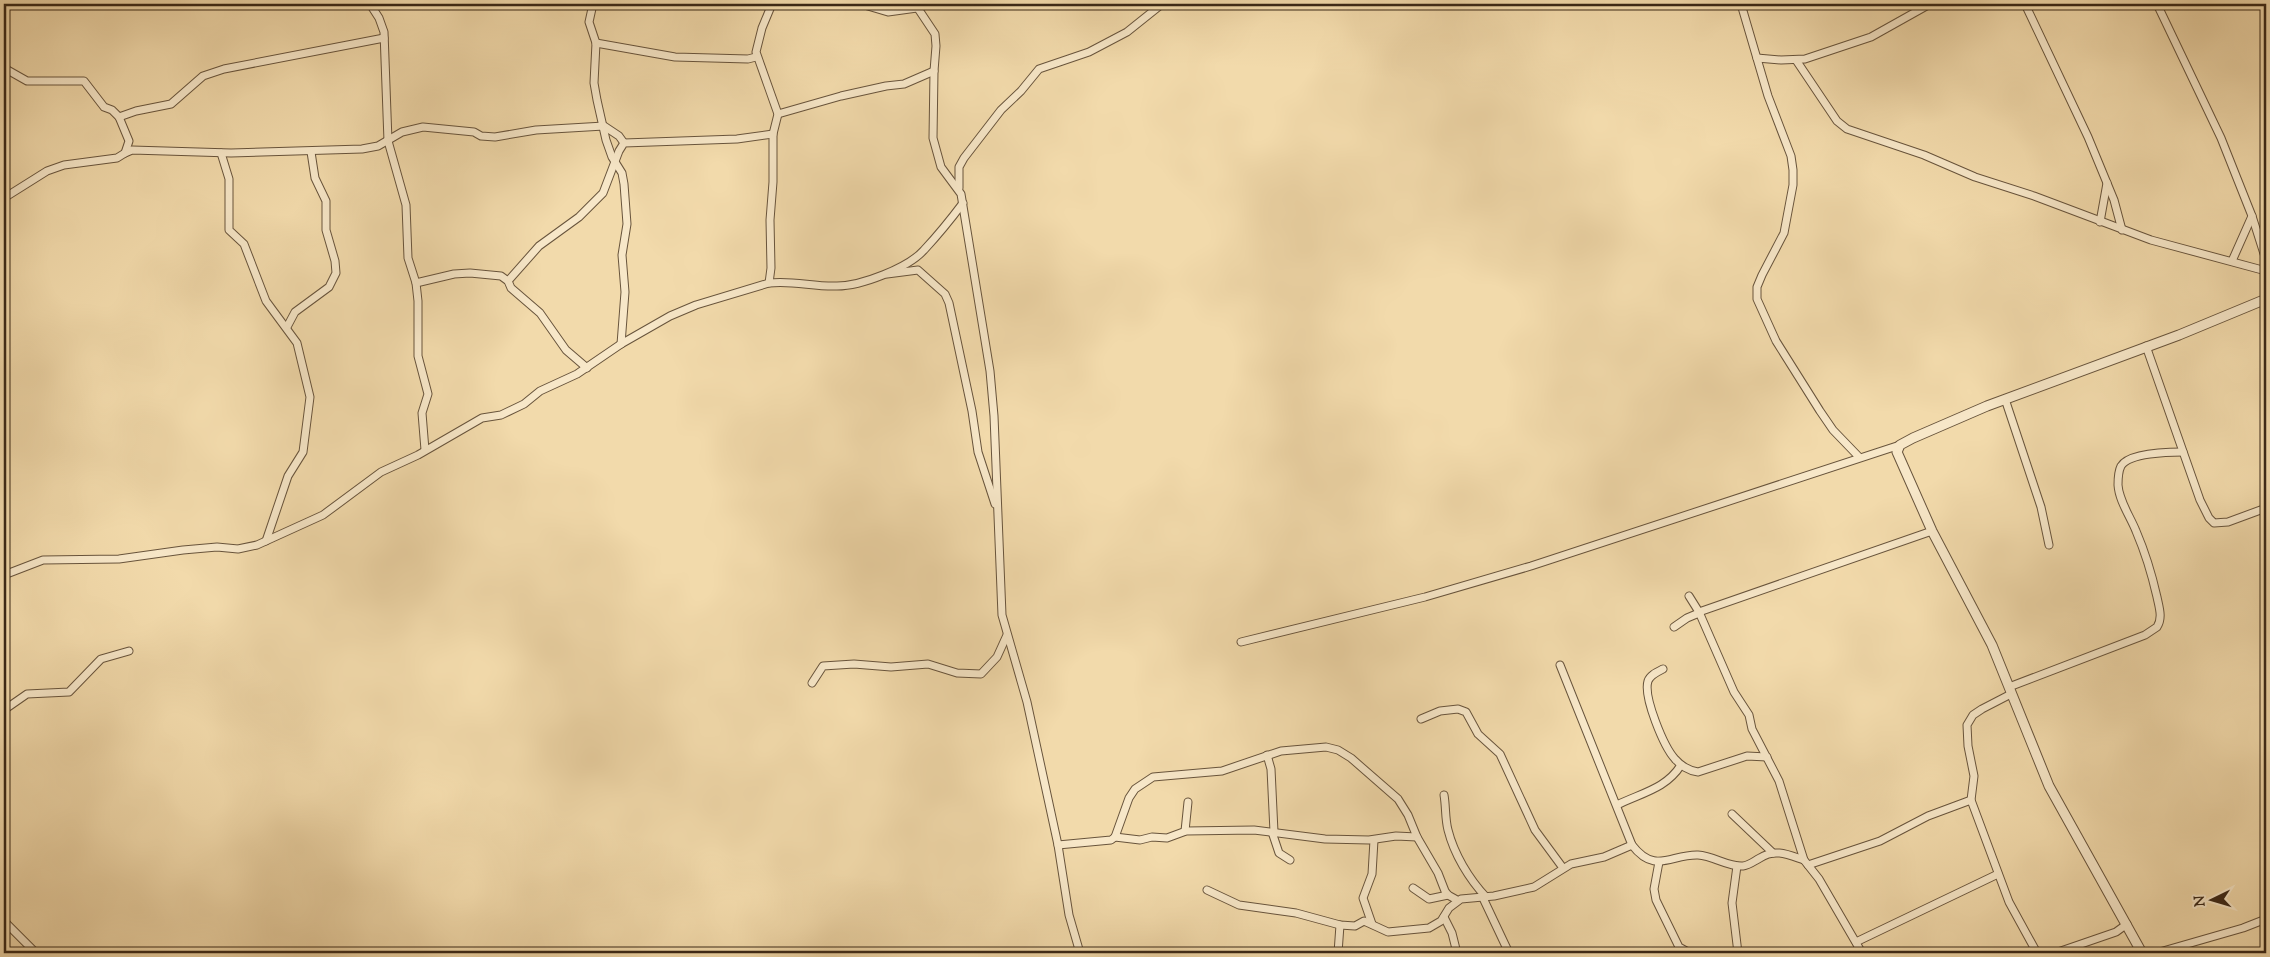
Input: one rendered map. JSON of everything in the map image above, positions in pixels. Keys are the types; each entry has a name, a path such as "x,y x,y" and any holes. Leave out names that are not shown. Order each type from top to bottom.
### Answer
{"street":[{"path":"370,4 383,25 388,141 406,205 410,266 416,283 418,356 428,394 422,413 425,450"},
{"path":"593,4 588,22 596,43 595,91 606,140 622,173 624,184 627,224 622,255 625,292 622,344"},
{"path":"768,283 771,268 770,220 774,134 778,114 763,69 756,56 756,46 772,4"},
{"path":"861,4 888,12 916,6 935,34 932,127 937,154 944,171 959,189"},
{"path":"1080,953 1069,915 1058,844 1027,702 1007,634 1000,599 998,514 990,371 963,203 959,189 959,167 1001,110 1021,91 1039,69 1089,52 1127,32 1162,4"},
{"path":"1741,4 1776,120 1791,156 1793,185 1784,233 1757,287 1757,299 1776,341 1820,411 1833,430 1859,457"},
{"path":"1757,58 1796,60 1871,37 1930,4"},
{"path":"2025,4 2088,136 2107,182 2122,230"},
{"path":"2157,4 2221,138 2252,216 2266,260"},
{"path":"119,117 136,111 171,104 203,76 224,69 384,38"},
{"path":"596,43 675,57 748,59 756,56"},
{"path":"1796,60 1815,86 1836,121 1848,128 1924,155 1986,181 2034,196 2122,230 2266,271"},
{"path":"4,68 27,81 82,80 88,84 104,107 112,110 119,117 129,141 125,153"},
{"path":"778,114 841,96 904,84 934,71"},
{"path":"4,198 47,171 64,165 117,158 132,150 221,153 311,152 362,149 378,146 402,132 423,127 474,132 481,136 495,137 536,130 604,126 619,136 624,143"},
{"path":"624,143 737,139 774,134"},
{"path":"508,281 539,246 579,217 603,193 619,150 624,143"},
{"path":"287,327 294,312 329,287 336,273 335,261 326,230 326,201 315,178 311,152"},
{"path":"221,153 229,179 228,230 244,244 266,301 272,312 287,327 298,345 308,390 309,404 303,452 288,476 266,540"},
{"path":"2100,222 2107,182"},
{"path":"4,575 43,560 119,559 217,547 238,549 266,540 322,515 381,472 482,418 516,408 532,399 540,391 587,368 622,344 670,316 696,305 768,283 780,282 839,286 869,281 885,274 924,251 963,203"},
{"path":"2232,261 2252,216"},
{"path":"885,274 918,270 945,294 953,316 978,452 998,514"},
{"path":"416,283 454,274 470,273 493,274 508,281 511,288 547,320 566,350 587,368"},
{"path":"1241,642 1425,596 1531,566 1785,484 1859,457 1900,445 2005,400 2179,335 2266,299"},
{"path":"2146,346 2200,500 2209,518 2214,523 2228,522 2266,508"},
{"path":"2005,400 2041,506 2049,545"},
{"path":"1900,445 1896,452 1897,456 1932,530 1992,645 2049,786 2142,953"},
{"path":"2037,953 2009,902 1971,800 1974,776 1968,746 1967,725 1974,715 2010,690 2145,635 2157,627 2160,616 2153,580 2136,532 2121,498 2118,485 2119,474 2121,466 2134,457 2183,452"},
{"path":"1674,628 1687,618 1699,613 1932,530"},
{"path":"1688,596 1699,613 1725,674 1749,715 1752,729 1779,781 1806,863 1862,953"},
{"path":"4,598 4,705"},
{"path":"812,683 824,666 836,664 892,667 928,664 957,673 981,674 997,657 1007,634"},
{"path":"4,710 27,694 69,692 101,660 129,651"},
{"path":"1560,665 1632,845 1639,853 1659,862 1697,855 1711,857 1737,866 1748,865 1773,853 1784,853 1806,863 1880,841 1928,816 1971,800"},
{"path":"1663,669 1651,676 1648,682 1649,700 1665,742 1674,758 1682,765 1698,772 1747,756 1767,757"},
{"path":"1421,719 1440,712 1458,709 1466,712 1478,734 1500,754 1535,830 1562,868"},
{"path":"1115,837 1129,798 1135,789 1153,777 1222,771 1267,755 1318,746 1333,748 1346,754 1398,799 1448,895 1458,900 1485,898 1534,888 1562,868 1577,861 1604,857 1632,845"},
{"path":"1267,755 1271,769 1273,832 1279,854 1290,860"},
{"path":"1617,806 1655,790 1668,781 1682,765"},
{"path":"1444,795 1447,827 1456,850 1485,898 1509,953"},
{"path":"1185,831 1188,802"},
{"path":"1732,814 1773,853"},
{"path":"1058,844 1111,840 1115,837 1140,840 1152,837 1167,838 1185,831 1254,830 1316,838 1374,840 1396,836 1417,837"},
{"path":"1373,924 1363,898 1372,874 1374,840"},
{"path":"1659,862 1654,894 1678,946 1688,953"},
{"path":"1737,866 1732,903 1738,953"},
{"path":"1856,942 1998,874"},
{"path":"1413,888 1429,899 1448,895"},
{"path":"1207,890 1239,905 1296,913 1340,925 1355,926 1364,921 1388,932 1433,927 1444,918 1449,908 1458,900"},
{"path":"1444,918 1452,932 1457,953"},
{"path":"2156,953 2243,928 2266,919"},
{"path":"4,921 36,953"},
{"path":"2055,953 2116,932 2127,924"},
{"path":"1338,953 1340,925"}]}
